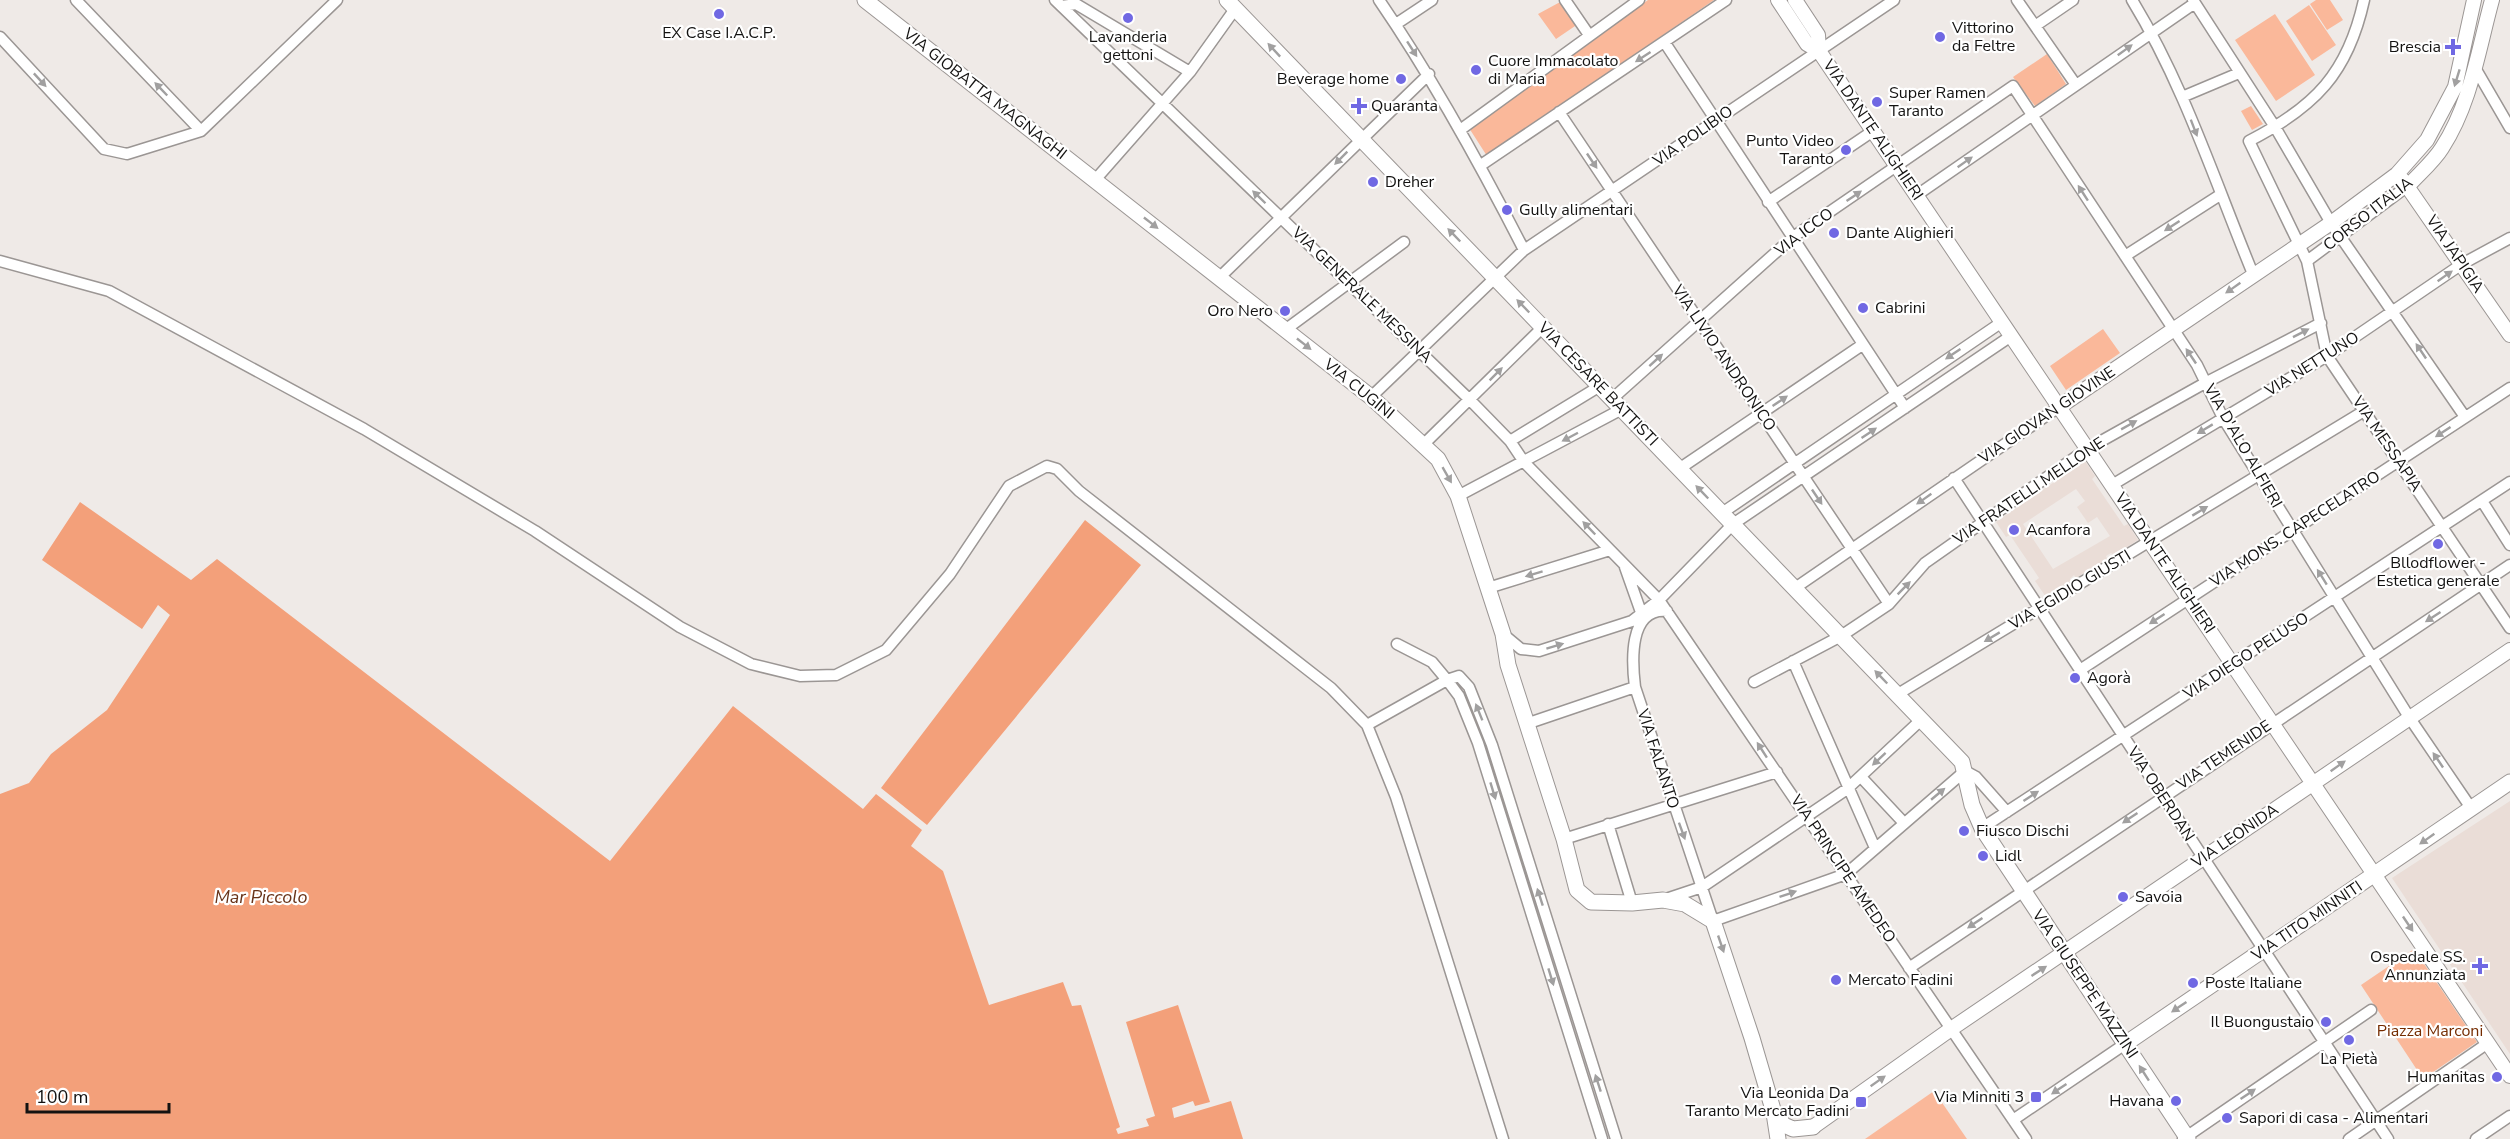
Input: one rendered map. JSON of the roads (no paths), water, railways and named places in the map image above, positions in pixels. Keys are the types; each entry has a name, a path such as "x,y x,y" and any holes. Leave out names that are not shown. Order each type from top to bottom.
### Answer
{"main road":[{"name":"VIA GIOBATTA MAGNAGHI","path":"866,0 1100,184"},
{"name":"VIA CESARE BATTISTI","path":"1231,4 1922,719 1962,762 1965,771"},
{"name":"VIA CUGINI","path":"1100,184 1371,396 1438,459 1458,496 1503,634 1508,665 1564,839 1577,890 1591,902 1632,903 1663,900"},
{"name":"VIA GIUSEPPE MAZZINI","path":"1965,771 1972,805 1982,828 2186,1138"},
{"name":"VIA TITO MINNITI","path":"2125,1044 2510,782"},
{"path":"1663,900 1685,904 1713,921"},
{"name":"VIA FALANTO","path":"1713,921 1752,1038 1774,1113 1778,1139"},
{"path":"1774,1113 1784,1125 1808,1133"}],"street":[{"path":"76,0 201,131"},
{"path":"0,37 104,149 127,154 201,131 337,0"},
{"path":"1379,0 1428,74 1481,165 1524,250"},
{"path":"1396,24 1432,0"},
{"path":"1566,0 1589,35"},
{"path":"1460,130 1639,0"},
{"path":"1481,165 1726,0"},
{"name":"VIA DANTE ALIGHIERI","path":"1778,0 1808,44 1819,51 1874,131 2510,1076"},
{"name":"VIA DANTE ALIGHIERI","path":"1795,0 1818,35 1819,51"},
{"name":"VIA POLIBIO","path":"1371,396 1524,250 1894,0"},
{"path":"2017,0 2076,85"},
{"path":"2035,26 2073,0"},
{"path":"2132,0 2151,31 2182,97 2253,274"},
{"path":"2276,127 2315,96 2343,63 2353,43 2364,0"},
{"name":"CORSO ITALIA","path":"2300,244 2397,174 2427,140 2455,87 2475,0"},
{"name":"CORSO ITALIA","path":"2307,261 2409,185 2441,150 2457,122 2469,93 2492,0"},
{"path":"1917,195 2194,1 2239,74 2276,127 2331,223 2395,311 2465,417"},
{"path":"1058,3 1076,4 1190,72"},
{"name":"VIA GENERALE MESSINA","path":"1058,3 1420,350 1510,441 1524,462 1659,600"},
{"path":"1100,184 1190,72 1231,4"},
{"path":"1665,43 1905,408"},
{"path":"2474,66 2510,128"},
{"path":"1220,277 1428,74"},
{"path":"2182,97 2239,74"},
{"name":"VIA D'ALO ALFIERI","path":"2013,86 2197,365 2223,418 2258,475 2409,717 2470,808"},
{"name":"VIA ICCO","path":"1458,496 1524,462 1617,404 1699,321 1793,237 2013,86"},
{"name":"VIA LIVIO ANDRONICO","path":"1559,112 1889,604"},
{"name":"VIA MESSAPIA","path":"2276,127 2249,141 2307,261 2327,356 2510,628"},
{"path":"1768,202 1874,131"},
{"name":"VIA JAPIGIA","path":"2397,174 2409,185 2510,335"},
{"path":"2125,256 2220,195"},
{"name":"VIA NETTUNO","path":"2112,486 2327,356 2462,264 2510,238"},
{"path":"1286,330 1404,242"},
{"name":"VIA GIOVAN GIOVINE","path":"1795,588 2300,244"},
{"path":"0,261 109,291 364,429 535,531 680,627 751,664 800,676 836,675 886,650 950,574 1009,486 1047,466 1057,469 1079,491 1331,688 1367,725 1396,797 1503,1139"},
{"path":"1503,634 1521,649 1539,651 1618,626 1642,615 1659,600 1727,518 1793,463 2002,322"},
{"name":"VIA FRATELLI MELLONE","path":"1754,682 1841,636 1889,604 1915,578 1925,563 2087,449 2205,383 2321,323"},
{"path":"1424,444 1543,327"},
{"path":"1727,518 1803,477 2011,336"},
{"path":"1679,469 1862,345"},
{"path":"1510,441 1600,386"},
{"name":"VIA MONS. CAPECELATRO","path":"2080,670 2510,388"},
{"name":"VIA EGIDIO GIUSTI","path":"1898,694 2364,411"},
{"name":"VIA OBERDAN","path":"1954,478 2388,1139"},
{"name":"VIA DIEGO PELUSO","path":"1982,828 2510,482"},
{"path":"2482,501 2510,545"},
{"path":"1488,588 1610,550"},
{"path":"1624,565 1642,615"},
{"name":"VIA TEMENIDE","path":"1909,968 2510,565"},
{"name":"VIA PRINCIPE AMEDEO","path":"1659,600 2026,1139"},
{"path":"1633,642 1639,628 1653,613 1667,611"},
{"path":"1618,626 1633,642"},
{"name":"VIA FALANTO","path":"1633,642 1631,657 1635,687 1713,921"},
{"path":"1397,644 1432,662 1459,696 1478,743 1602,1139"},
{"name":"VIA LEONIDA","path":"1808,1133 1951,1029 2065,954 2510,650"},
{"path":"1793,661 1847,789 1875,848"},
{"path":"1367,725 1447,680 1459,676 1469,687 1492,745 1616,1139"},
{"path":"1526,724 1635,687"},
{"path":"1663,900 1702,887 1847,789 1922,719"},
{"path":"1713,921 1846,874 1965,771 1976,777 2007,812"},
{"path":"1564,839 1777,772"},
{"path":"1861,777 1904,823"},
{"path":"1608,824 1632,903"},
{"path":"2186,1138 2371,1010"},
{"path":"2349,1139 2488,1043"},
{"name":"VIA TITO MINNITI","path":"2013,1120 2125,1044"},
{"path":"2476,1139 2510,1116"}],"water":[{"name":"Mar Piccolo","path":"80,502 191,580 217,559 610,861 733,706 863,809 876,794 922,830 911,846 943,871 989,1005 1063,982 1072,1006 1081,1005 1120,1127 1116,1129 1118,1134 1149,1126 1146,1119 1155,1116 1126,1022 1178,1005 1210,1102 1195,1106 1193,1101 1172,1108 1174,1118 1231,1101 1243,1139 0,1139 0,794 29,783 51,754 107,710 170,615 158,605 142,629 42,560"},
{"path":"1085,520 1141,565 927,825 881,788"}],"place":[{"name":"EX Case I.A.C.P.","path":"719,14"},
{"name":"Lavanderia gettoni","path":"1128,18"},
{"name":"Vittorino da Feltre","path":"1940,37"},
{"name":"Brescia","path":"2453,47"},
{"name":"Cuore Immacolato di Maria","path":"1476,70"},
{"name":"Beverage home","path":"1401,79"},
{"name":"Super Ramen Taranto","path":"1877,102"},
{"name":"Quaranta","path":"1359,106"},
{"name":"Punto Video Taranto","path":"1846,150"},
{"name":"Dreher","path":"1373,182"},
{"name":"Gully alimentari","path":"1507,210"},
{"name":"Dante Alighieri","path":"1834,233"},
{"name":"Cabrini","path":"1863,308"},
{"name":"Oro Nero","path":"1285,311"},
{"name":"Acanfora","path":"2014,530"},
{"name":"Bllodflower - Estetica generale","path":"2438,544"},
{"name":"Agorà","path":"2075,678"},
{"name":"Fiusco Dischi","path":"1964,831"},
{"name":"Lidl","path":"1983,856"},
{"name":"Savoia","path":"2123,897"},
{"name":"Ospedale SS. Annunziata","path":"2480,966"},
{"name":"Mercato Fadini","path":"1836,980"},
{"name":"Poste Italiane","path":"2193,983"},
{"name":"Il Buongustaio","path":"2326,1022"},
{"name":"La Pietà","path":"2349,1040"},
{"name":"Humanitas","path":"2497,1077"},
{"name":"Via Minniti 3","path":"2036,1097"},
{"name":"Havana","path":"2176,1101"},
{"name":"Via Leonida Da Taranto Mercato Fadini","path":"1861,1102"},
{"name":"Sapori di casa - Alimentari","path":"2227,1118"}],"park label":[{"name":"Piazza Marconi","path":"2430,1031"}]}
